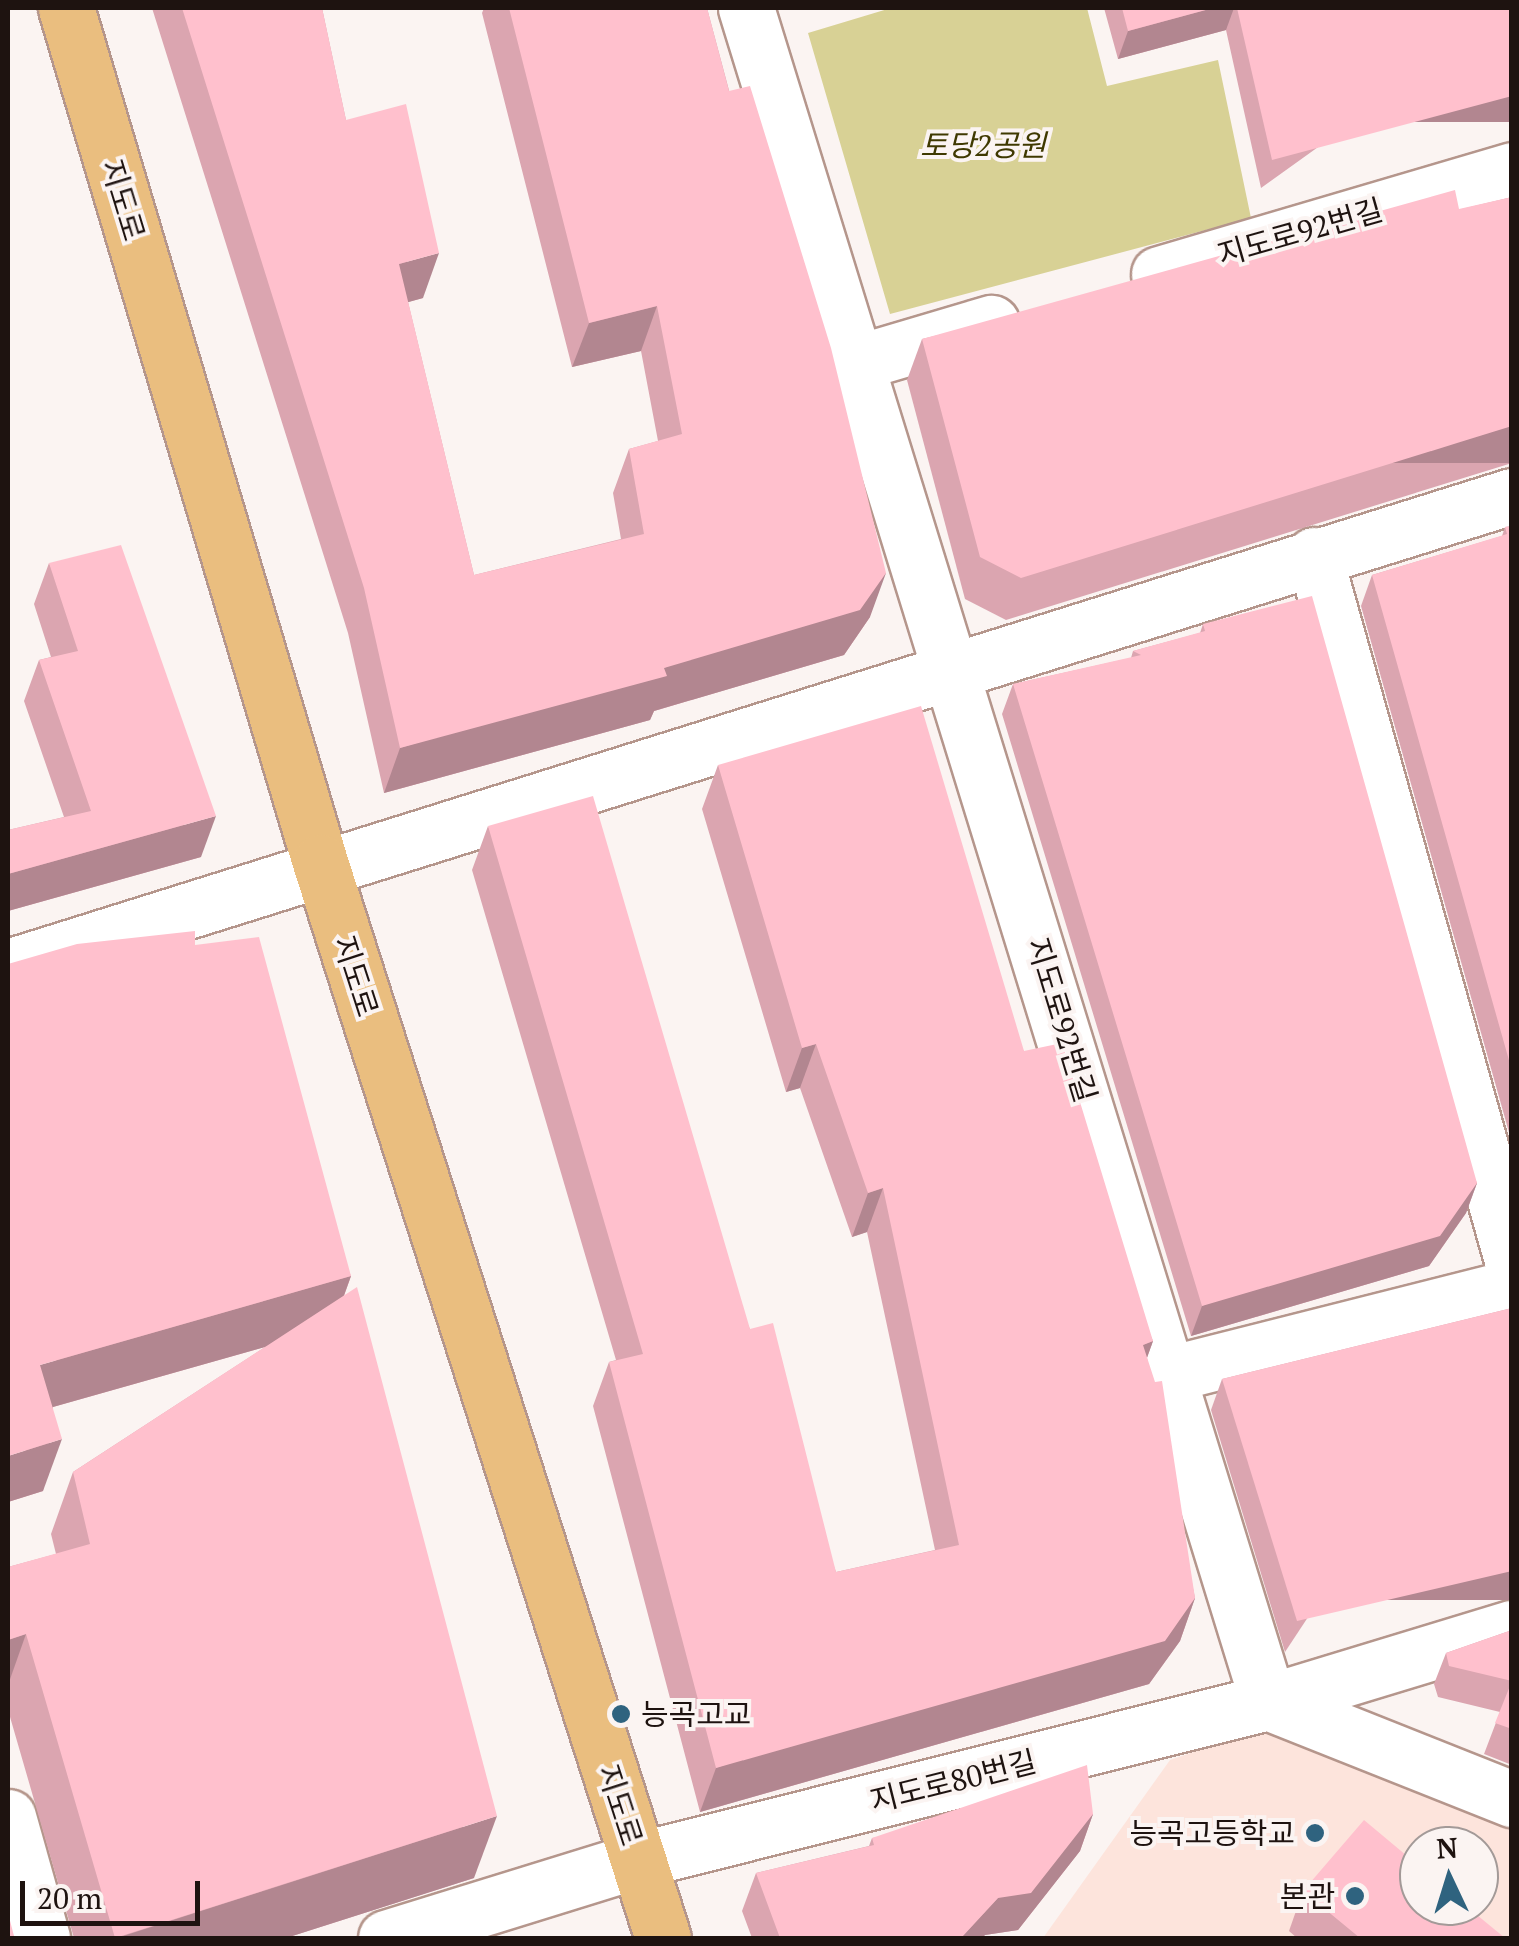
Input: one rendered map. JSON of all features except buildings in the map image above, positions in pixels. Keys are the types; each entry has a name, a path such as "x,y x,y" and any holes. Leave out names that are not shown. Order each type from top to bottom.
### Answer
{"main road":[{"name":"지도로","path":"66,8 320,862 663,1938"}],"street":[{"name":"지도로92번길","path":"750,8 955,666 1268,1702"},
{"name":"지도로92번길","path":"1101,291 1512,170"},
{"path":"859,362 1045,307"},
{"path":"8,967 320,862 1512,496"},
{"path":"1314,555 1512,1260"},
{"path":"1169,1374 1512,1287"},
{"name":"지도로80번길","path":"386,1938 638,1860 1268,1702 1512,1628"},
{"path":"1268,1702 1512,1799"},
{"path":"8,1817 42,1938"}],"shaded area":[{"name":"능곡고등학교","path":"1268,1727 1511,1821 1511,1938 1043,1938 1170,1760"}],"green space":[{"name":"토당2공원","path":"891,8 1087,8 1107,86 1218,60 1251,218 890,314 808,33"}],"place":[{"name":"능곡고교","path":"621,1714"},
{"name":"능곡고등학교","path":"1315,1833"},
{"name":"본관","path":"1355,1896"}]}
